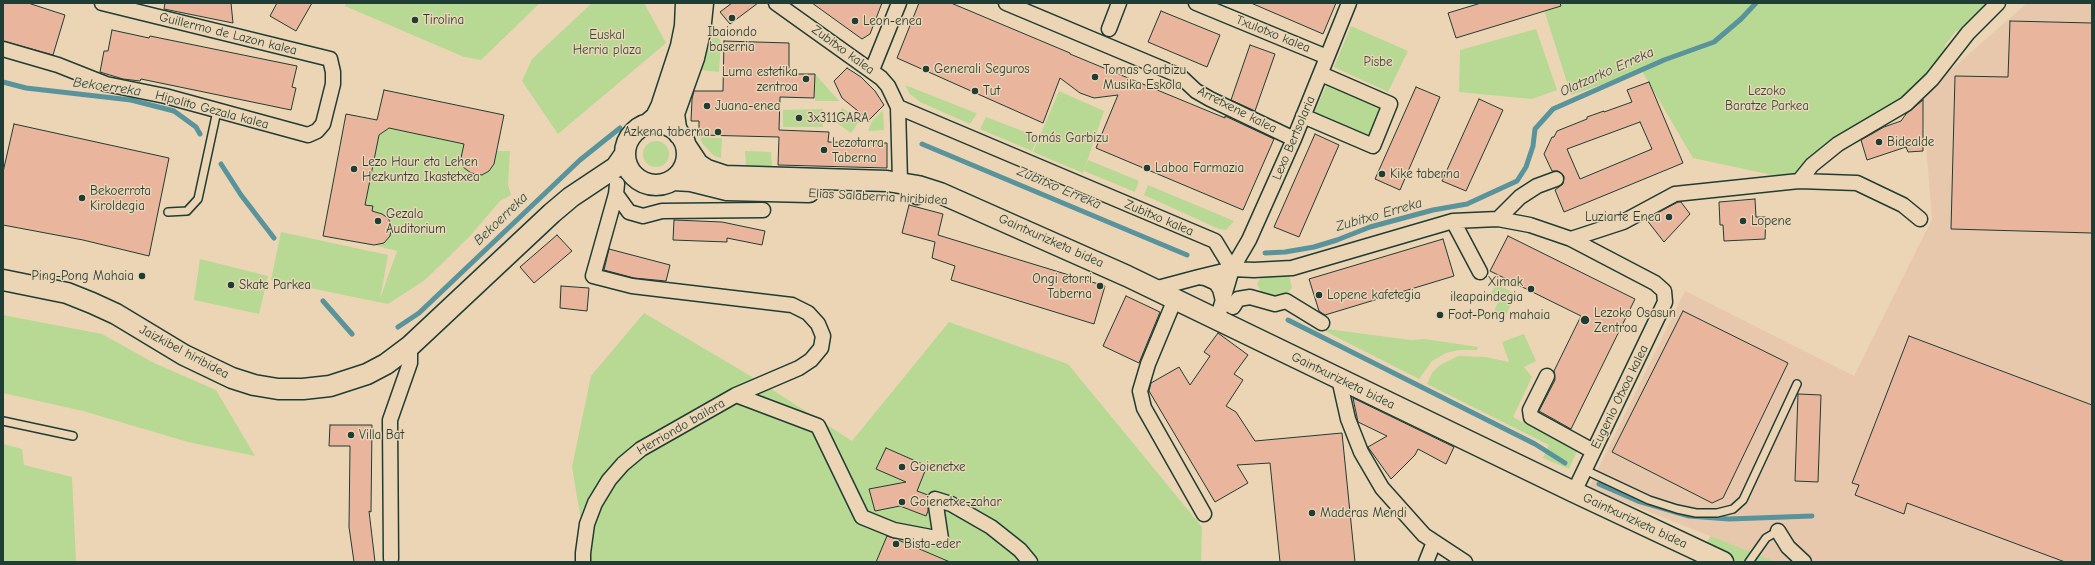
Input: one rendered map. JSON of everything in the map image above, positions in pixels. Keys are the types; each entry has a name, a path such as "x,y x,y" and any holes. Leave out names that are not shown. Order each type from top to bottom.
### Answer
{"main road":[{"path":"686,3 685,26 681,46 661,107 656,117 638,130 630,139 625,154 630,171 644,182 658,185 673,180 683,169 686,162 683,140 676,128 674,114 694,58 700,32 702,3"},
{"path":"648,124 664,125 683,140"},
{"name":"Elias Salaberria hiribidea","path":"683,140 698,164 707,170 725,176 901,183 940,193 962,202"},
{"name":"Jaizkibel hiribidea","path":"3,280 67,293 92,303 209,368 232,378 266,387 303,389 330,386 367,374 386,364 410,346 533,230 571,197 616,168 625,154"},
{"name":"Elias Salaberria hiribidea","path":"673,180 691,181 717,188 736,190 917,196 962,202"},
{"path":"616,189 644,182"},
{"name":"Jaizkibel hiribidea","path":"533,230 602,188 616,189"},
{"name":"Gaintxurizketa bidea","path":"962,202 1180,301 1220,310 1339,379 1723,562"}],"street":[{"name":"Guillermo de Lazon kalea","path":"102,3 330,59 334,72 333,84 323,124 317,131 308,135"},
{"name":"Zubitxo kalea","path":"776,3 872,70 888,86 898,107 901,183"},
{"path":"872,70 899,3"},
{"name":"Arretxene kalea","path":"1006,3 1180,76 1196,91 1210,99 1294,139"},
{"path":"1109,29 1119,3"},
{"name":"Txulotxo kalea","path":"1196,3 1327,57"},
{"name":"Lexo Bertsolaria","path":"1220,310 1232,269 1249,240 1294,139 1349,3"},
{"path":"1799,181 1812,165 1838,144 1906,104 1932,79 1968,33 1998,3"},
{"name":"Hipolito Gezala kalea","path":"3,49 58,65 106,84 165,96 308,135"},
{"path":"1303,116 1373,146 1390,104 1321,74"},
{"name":"Zubitxo kalea","path":"898,107 1215,241 1232,269"},
{"path":"1498,219 1520,197 1538,186 1556,179"},
{"path":"1571,239 1624,222 1675,194 1799,181 1857,183 1904,205 1920,219"},
{"path":"901,183 908,192 917,196"},
{"path":"616,189 629,212 643,216 662,211 763,210"},
{"path":"616,189 593,276 632,286 792,305 808,313 818,324 823,336 821,348 811,360 799,368 736,395"},
{"name":"Eugenio Otxoa kalea","path":"1154,289 1232,269 1254,270 1292,268 1453,221 1498,219 1530,225 1571,239 1660,286 1665,297 1665,302 1574,492"},
{"path":"1453,221 1480,272"},
{"path":"1204,514 1144,408 1140,391 1148,364 1180,301 1180,295 1192,279 1211,280 1216,283 1220,289 1220,310 1233,307 1238,299 1250,297 1275,304 1286,301 1322,323"},
{"path":"391,559 390,420 410,363 410,346"},
{"path":"1547,376 1530,410 1531,417 1593,452"},
{"path":"1339,379 1348,419 1361,452 1382,488 1424,535 1465,562"},
{"name":"Herriondo bailara","path":"583,562 587,524 595,503 609,480 618,469 641,449 736,395 818,426 862,517 894,530 941,539 935,500 951,504 991,527 1020,550 1030,562"},
{"path":"1778,531 1788,547 1804,562"},
{"path":"1426,562 1434,542"}],"lane":[{"path":"168,212 186,211 198,198 217,111"},
{"path":"1585,470 1649,500 1676,509 1696,513 1717,513 1733,510 1743,500 1797,384"},
{"path":"3,421 73,436"},
{"path":"1749,562 1766,538 1778,531"}],"shaded area":[{"path":"2027,3 2092,3 2092,562 1776,562 1589,488 1685,291 1854,376 1932,219 1922,95"}],"green space":[{"path":"346,3 540,3 481,60 464,57 345,6"},
{"name":"Euskal Herria plaza","path":"592,3 644,3 666,43 558,134 522,81 532,59"},
{"name":"Lezoko Baratze Parkea","path":"1542,3 1992,3 1965,32 1956,31 1945,45 1945,55 1929,79 1791,179 1693,158 1642,71 1571,95"},
{"name":"Pisbe","path":"1351,26 1408,51 1388,92 1334,67"},
{"path":"1536,29 1557,90 1532,99 1459,92 1460,50"},
{"path":"713,38 718,38 721,41 719,72 701,70 709,41"},
{"path":"815,74 839,101 815,101"},
{"path":"1328,82 1386,106 1371,142 1312,117"},
{"path":"905,85 977,113 970,124 920,102 910,94"},
{"name":"Tomás Garbizu","path":"1059,91 1104,111 1083,173 1033,152"},
{"path":"842,108 860,120 851,133 834,121"},
{"path":"823,109 823,127 783,127 783,110"},
{"path":"883,110 884,130 868,131 872,121"},
{"path":"986,117 1038,137 1032,151 980,129"},
{"path":"389,128 464,144 461,158 463,167 471,173 481,175 489,171 494,164 497,151 510,151 508,185 511,195 500,201 470,236 425,280 388,304 271,280 281,232 388,255 380,299 397,251 374,245 384,242 390,236 392,226 388,218 382,214 372,211 373,206 365,205 379,135"},
{"path":"700,137 722,138 721,158 714,156 702,143"},
{"path":"656,141 666,144 669,154 666,164 656,167 646,164 643,154 646,144"},
{"path":"745,151 771,152 772,166 746,166"},
{"path":"1088,160 1139,181 1135,192 1084,171"},
{"path":"1148,185 1234,221 1226,230 1219,229 1144,195"},
{"name":"Skate Parkea","path":"200,259 268,276 259,314 194,300"},
{"path":"1263,274 1289,274 1292,288 1283,297 1269,298 1262,293 1257,284"},
{"path":"1496,284 1516,294 1505,317 1494,311 1500,298 1491,293"},
{"path":"644,313 754,378 852,441 949,322 1068,364 1202,527 1201,562 588,562 572,467 591,376"},
{"path":"3,315 102,334 154,363 216,390 255,456 188,442 83,411 3,393"},
{"path":"1319,328 1411,340 1425,339 1478,347 1477,350 1459,350 1446,353 1432,361 1419,379"},
{"path":"1524,334 1536,361 1524,367 1532,377 1513,417 1577,451 1569,469 1543,458 1549,445 1427,384 1432,373 1440,365 1458,356 1486,357 1509,362 1502,342"},
{"path":"3,444 22,449 24,465 72,477 76,562 3,562"},
{"path":"1711,536 1776,562 1692,562"}],"building":[{"path":"3,3 28,3 65,15 53,55 3,41"},
{"path":"165,3 231,3 233,23 164,9"},
{"path":"277,3 312,3 296,31 270,16"},
{"name":"Ibaiondo baserria","path":"732,3 758,3 730,24 720,12"},
{"name":"Leon-enea","path":"812,3 882,3 870,34 862,39"},
{"path":"919,3 951,3 1225,118 1225,116 1274,139 1243,210 1096,148 1118,95 1094,98 1080,93 1060,78 1043,123 897,58"},
{"path":"1251,3 1336,3 1323,34"},
{"path":"1481,3 1560,3 1561,6 1456,38 1448,13"},
{"path":"1161,11 1220,35 1207,67 1148,42"},
{"path":"2010,21 2092,23 2092,233 1951,229 1955,76 2008,77"},
{"path":"112,30 149,38 150,36 297,66 292,87 296,88 291,110 141,79 140,81 123,79 100,72 104,51 108,51"},
{"path":"724,41 789,43 789,74 815,74 814,98 780,97 779,130 829,132 828,142 887,143 887,168 778,165 779,137 699,135 699,121 691,121 694,91 723,91"},
{"path":"1250,45 1275,54 1255,111 1231,100"},
{"path":"847,68 861,77 875,91 884,105 869,120 842,98 834,81"},
{"path":"1649,82 1683,163 1564,212 1555,190 1563,184 1564,176 1558,171 1552,171 1544,154 1552,137 1554,137 1557,131 1587,119 1587,117 1632,102 1627,90","holes":["1640,122 1652,149 1580,179 1567,149"]},
{"path":"1416,87 1440,97 1400,190 1375,179"},
{"name":"Lezo Haur eta Lehen Hezkuntza Ikastetxea","path":"384,90 504,115 494,164 489,171 482,175 471,173 463,167 461,158 464,144 389,128 379,135 365,205 373,206 372,211 382,214 388,218 392,226 390,236 384,243 374,245 323,236 346,114 377,120"},
{"path":"1479,99 1503,110 1466,191 1442,181"},
{"path":"1923,100 1923,151 1908,152 1906,147 1867,160 1861,140 1884,127 1901,121 1906,114"},
{"name":"Bekoerrota Kiroldegia","path":"14,124 169,158 149,256 83,240 3,225 3,172"},
{"path":"1315,134 1339,145 1299,237 1274,227"},
{"name":"Lopene","path":"1755,199 1756,217 1766,217 1765,239 1724,241 1723,225 1720,225 1719,202"},
{"name":"Luziarte Enea","path":"1678,202 1681,202 1690,214 1664,242 1646,219"},
{"path":"909,205 943,214 938,235 1105,286 1094,324 951,280 955,266 932,258 935,242 902,233"},
{"path":"674,220 722,222 765,231 762,245 727,238 727,242 673,240"},
{"path":"557,235 572,251 534,283 520,267"},
{"path":"1508,236 1635,299 1571,429 1539,411 1555,380 1554,371 1581,316 1490,271"},
{"path":"1443,239 1454,276 1325,315 1319,311 1309,279"},
{"path":"609,249 670,265 666,281 634,278 604,270"},
{"path":"561,286 589,288 587,311 560,308"},
{"path":"1126,296 1160,312 1139,363 1103,346"},
{"path":"1683,311 1788,363 1723,498 1712,503 1612,452"},
{"path":"1218,333 1248,355 1234,374 1243,380 1226,406 1236,412 1255,441 1342,433 1355,562 1280,562 1270,463 1237,465 1248,483 1215,502 1149,391 1151,383 1179,367 1190,385 1210,356 1204,352"},
{"path":"1909,336 2092,405 2092,562 2065,562 1907,503 1904,514 1855,495 1859,485 1852,483"},
{"path":"1798,394 1821,395 1818,482 1795,481"},
{"path":"1353,398 1454,447 1446,464 1418,449 1415,455 1391,479 1368,447 1387,436 1358,422"},
{"path":"330,425 372,425 371,512 369,511 375,562 354,562 349,527 350,446 329,446"},
{"path":"886,448 927,466 917,491 928,495 928,511 926,516 900,506 875,511 869,489 906,482 876,469"},
{"name":"Bista-eder","path":"887,536 896,539 950,562 876,562"}],"waterway":[{"name":"Olatzarko Erreka","path":"1265,253 1285,252 1314,247 1370,227 1433,210 1467,204 1517,181 1526,167 1533,146 1535,129 1553,109 1664,60 1714,42 1741,19 1756,3"},
{"name":"Bekoerreka","path":"3,82 26,88 131,100 174,111 196,127 200,134"},
{"name":"Bekoerreka","path":"398,327 419,313 580,160 620,128"},
{"name":"Zubitxo Erreka","path":"922,144 1187,255"},
{"name":"Bekoerreka","path":"221,164 241,195 274,238"},
{"name":"Bekoerreka","path":"323,301 352,334"},
{"path":"1288,320 1535,444 1565,463"},
{"path":"1599,484 1638,501 1689,516 1729,519 1812,516"}],"place":[{"name":"Ibaiondo baserria","path":"732,18"},
{"name":"Tirolina","path":"415,20"},
{"name":"Leon-enea","path":"855,21"},
{"name":"Generali Seguros","path":"926,69"},
{"name":"Tomas Garbizu Musika Eskola","path":"1095,77"},
{"name":"Luma estetika zentroa","path":"806,79"},
{"name":"Tut","path":"975,91"},
{"name":"Juana-enea","path":"707,106"},
{"name":"3x311GARA","path":"799,118"},
{"name":"Azkena taberna","path":"718,132"},
{"name":"Bidealde","path":"1879,142"},
{"name":"Lezotarra Taberna","path":"824,150"},
{"name":"Laboa Farmazia","path":"1147,168"},
{"name":"Lezo Haur eta Lehen Hezkuntza Ikastetxea","path":"354,169"},
{"name":"Kike taberna","path":"1382,174"},
{"name":"Bekoerrota Kiroldegia","path":"82,198"},
{"name":"Luziarte Enea","path":"1669,217"},
{"name":"Gezala Auditorium","path":"378,221"},
{"name":"Lopene","path":"1743,221"},
{"name":"Ping-Pong Mahaia","path":"142,276"},
{"name":"Skate Parkea","path":"231,285"},
{"name":"Ongi etorri Taberna","path":"1100,286"},
{"name":"Ximak ileapaindegia","path":"1531,289"},
{"name":"Lopene kafetegia","path":"1319,295"},
{"name":"Foot-Pong mahaia","path":"1440,315"},
{"name":"Lezoko Osasun Zentroa","path":"1585,320"},
{"name":"Villa Bat","path":"351,435"},
{"name":"Goienetxe","path":"902,467"},
{"name":"Goienetxe-zahar","path":"902,502"},
{"name":"Maderas Mendi","path":"1312,513"},
{"name":"Bista-eder","path":"896,544"}]}
